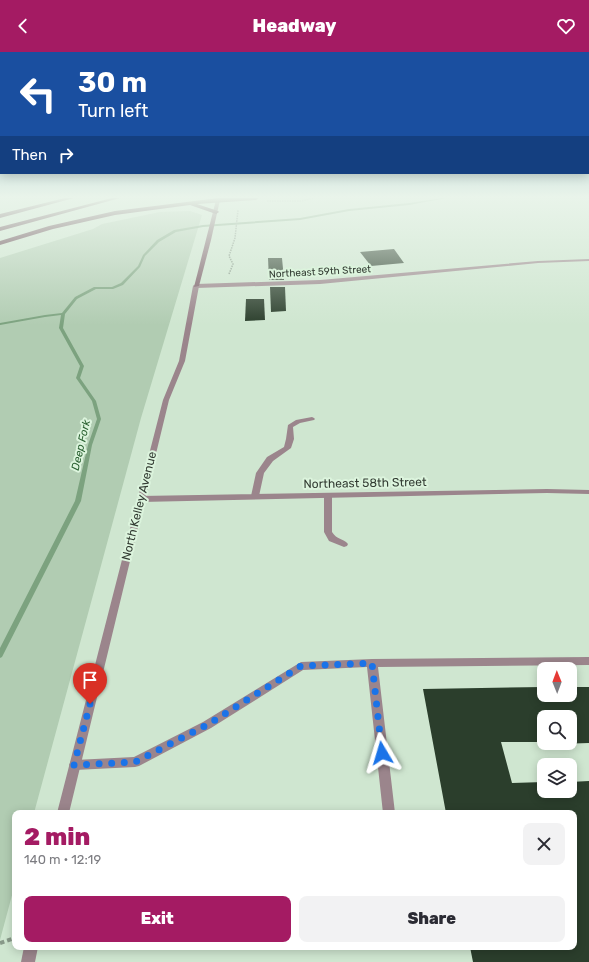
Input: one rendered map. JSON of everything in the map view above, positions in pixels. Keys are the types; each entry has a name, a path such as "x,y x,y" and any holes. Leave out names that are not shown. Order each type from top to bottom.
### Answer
{"main road":[{"name":"North Kelley Avenue","path":"196,286 209,240"}],"street":[{"name":"Northeast 59th Street","path":"196,286 320,282 538,262 589,260"},
{"name":"North Kelley Avenue","path":"64,810 166,400 182,361 196,286"},
{"path":"254,496 260,473 270,459 287,448 290,439 290,426 298,421 312,419"},
{"name":"Northeast 58th Street","path":"141,499 547,491 589,492"},
{"path":"328,496 328,532 332,539 344,544"},
{"path":"74,765 135,762 207,725 301,666 372,663 589,661"},
{"path":"372,663 389,810"},
{"path":"28,962 30,950"}],"path":[{"path":"222,285 232,271 233,264 229,256 233,240"},
{"path":"0,943 12,939"}],"green space":[{"path":"56,240 194,240 141,418 35,810 12,810 12,895 0,940 0,258"}],"building":[{"path":"394,249 404,263 371,266 360,252"},
{"path":"268,258 282,258 284,280 269,280"},
{"path":"270,287 285,287 286,311 271,312"},
{"path":"246,299 264,299 265,320 245,321"},
{"path":"537,687 537,702 577,702 577,687 589,687 589,743 577,743 577,710 537,710 537,742 501,742 512,783 537,782 537,798 577,798 577,782 589,781 589,962 473,962 471,950 577,950 577,810 445,810 423,689"}],"waterway":[{"name":"Deep Fork","path":"63,314 76,298 95,288 113,288 122,284 139,266 144,256 159,240"},
{"path":"0,324 63,314"},
{"name":"Deep Fork","path":"0,655 78,501 90,445 99,419 94,401 78,378 82,366 61,328 63,314"}],"route":[{"path":"90,704 74,765 135,762 207,725 301,666 372,663 382,753"}]}
